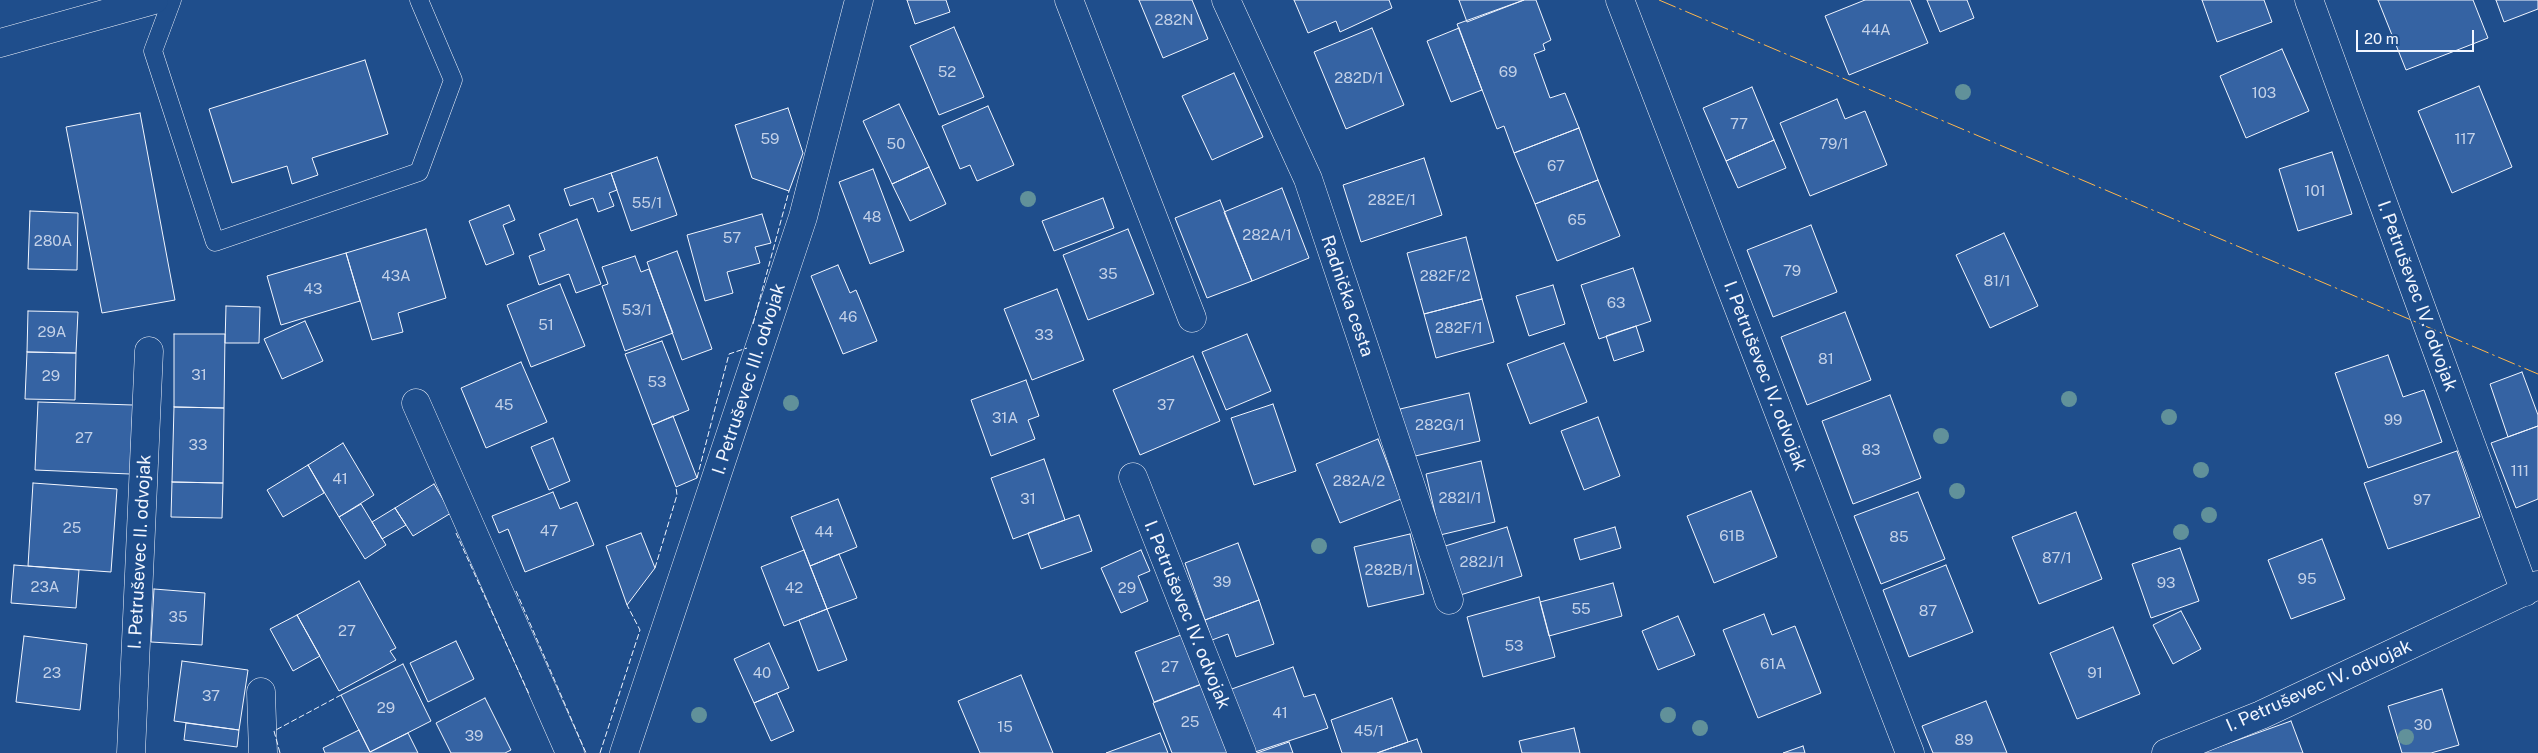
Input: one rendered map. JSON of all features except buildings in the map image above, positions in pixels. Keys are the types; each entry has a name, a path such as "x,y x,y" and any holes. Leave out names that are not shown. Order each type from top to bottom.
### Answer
{"street":[{"path":"0,43 154,0"},
{"name":"I. Petruševec III. odvojak","path":"624,753 803,217 859,0"},
{"path":"1070,0 1192,318"},
{"name":"Radnička cesta","path":"1226,0 1308,179 1449,600"},
{"name":"I. Petruševec IV. odvojak","path":"1620,0 1910,753"},
{"name":"I. Petruševec IV. odvojak","path":"2166,753 2260,715 2531,589 2308,0"},
{"name":"I. Petruševec II. odvojak","path":"131,753 149,351"},
{"path":"416,403 570,753"},
{"name":"I. Petruševec IV. odvojak","path":"1132,477 1242,753"},
{"path":"261,692 263,753"}],"lane":[{"path":"172,0 153,51 215,242 418,172 453,80 419,0"}],"fence":[{"path":"753,324 789,191"},
{"path":"697,478 729,354 747,348"},
{"path":"655,568 677,495 676,487"},
{"path":"456,533 529,694"},
{"path":"516,591 586,753"},
{"path":"600,753 640,630 627,605"},
{"path":"280,753 274,731 341,695"}],"power":[{"path":"1659,0 2538,374"}]}
